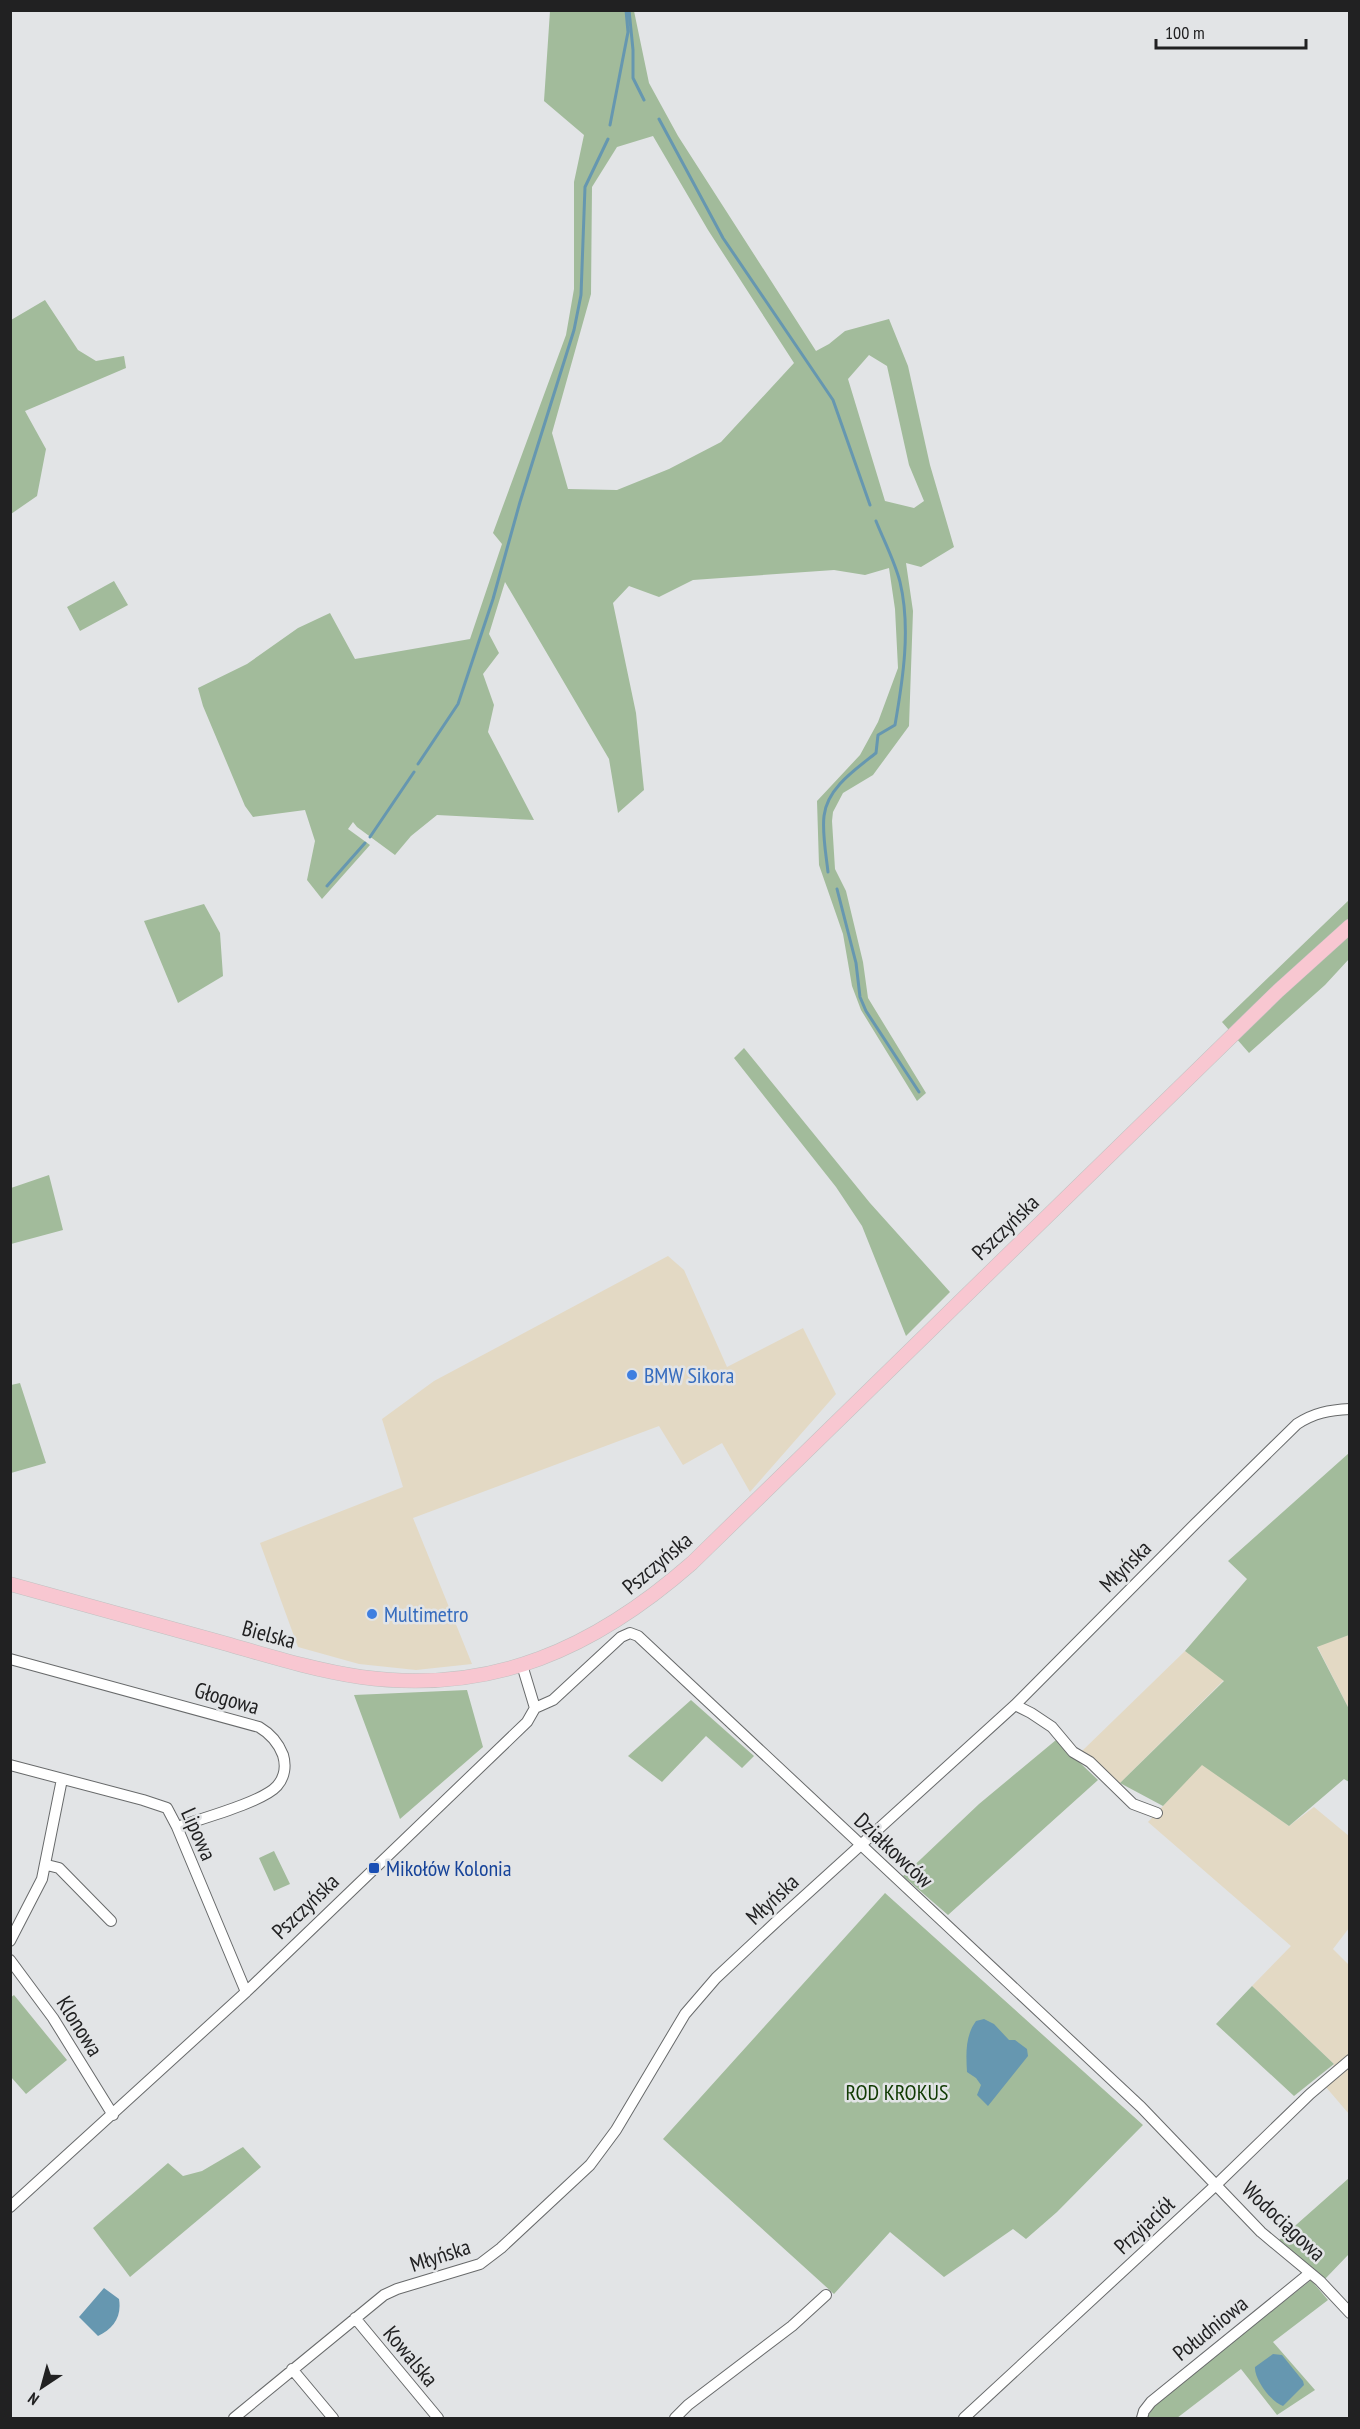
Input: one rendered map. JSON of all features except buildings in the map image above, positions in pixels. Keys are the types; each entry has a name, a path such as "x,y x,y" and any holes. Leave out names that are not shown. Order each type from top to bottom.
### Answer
{"main road":[{"name":"Pszczyńska","path":"522,1665 569,1648 612,1625 669,1584 1269,999 1350,926"},
{"name":"Bielska","path":"10,1584 268,1656 360,1677 405,1681 436,1680 486,1674 522,1665"}],"street":[{"name":"Młyńska","path":"234,2418 384,2295 480,2264 501,2248 590,2165 616,2130 665,2046 693,2005 716,1978 1015,1705 1178,1540 1297,1424 1312,1415 1329,1410 1350,1409"},
{"name":"Działkowców","path":"535,1708 553,1700 621,1637 630,1633 634,1634 690,1683 1141,2107 1216,2184"},
{"name":"Głogowa","path":"10,1659 249,1725 271,1735 282,1752 285,1765 284,1774 278,1785 265,1795 177,1827"},
{"path":"522,1665 535,1708"},
{"path":"1015,1705 1052,1727 1073,1752 1090,1762 1133,1804 1157,1813"},
{"name":"Pszczyńska","path":"14,2204 246,1992 527,1722 535,1708"},
{"name":"Lipowa","path":"10,1765 167,1808 246,1992"},
{"path":"10,1941 47,1865 62,1779"},
{"path":"47,1865 59,1868 111,1921"},
{"name":"Klonowa","path":"10,1960 53,2018 113,2115"},
{"name":"Przyjaciół","path":"964,2418 1310,2094 1350,2060"},
{"name":"Wodociągowa","path":"1216,2184 1261,2232 1310,2273 1350,2313"},
{"path":"10,2190 14,2204"},
{"name":"Południowa","path":"1142,2418 1151,2402 1310,2273"},
{"path":"675,2418 689,2414 688,2405 792,2326 826,2295"},
{"name":"Kowalska","path":"355,2318 438,2418"},
{"path":"292,2369 333,2418"}],"shaded area":[{"path":"668,1256 684,1270 727,1367 803,1328 836,1394 750,1492 722,1443 683,1465 659,1426 413,1518 472,1664 416,1670 359,1664 298,1647 260,1543 403,1487 382,1419 434,1381"},
{"path":"1349,1635 1349,1709 1317,1646"},
{"path":"1185,1651 1224,1680 1120,1783 1082,1751"},
{"path":"1202,1764 1289,1826 1314,1807 1349,1836 1349,1928 1333,1949 1349,1965 1349,2114 1325,2086 1334,2064 1252,1986 1291,1946 1148,1822"}],"green space":[{"path":"550,11 634,11 649,83 678,136 816,351 845,331 889,319 908,366 930,465 954,547 921,567 906,563 913,611 909,726 873,775 843,793 833,812 832,821 835,869 846,891 863,962 868,998 926,1093 917,1101 861,1010 852,986 843,934 819,865 817,801 860,755 878,722 898,668 895,609 889,568 865,575 834,570 693,580 659,597 629,586 613,603 636,713 644,790 618,813 609,759 505,582 489,634 499,653 483,674 494,705 488,732 534,820 437,815 411,836 395,855 353,822 348,829 370,845 322,899 307,880 315,841 305,810 253,817 245,806 203,706 198,688 247,664 298,628 330,613 355,659 470,639 502,544 493,533 566,335 574,289 574,182 584,135 544,101","holes":["653,136 708,230 794,363 721,442 669,469 617,490 568,489 552,433 591,294 592,187 617,147","869,355 887,366 909,465 924,501 914,508 885,501 848,379"]},
{"path":"45,300 78,350 96,361 124,356 126,368 25,411 46,449 37,496 11,514 11,320"},
{"path":"114,581 128,605 80,631 67,607"},
{"path":"1349,900 1349,959 1325,985 1249,1053 1222,1022"},
{"path":"204,904 220,933 223,976 178,1003 144,921"},
{"path":"744,1048 870,1203 950,1292 906,1336 862,1226 836,1187 734,1058"},
{"path":"49,1175 63,1230 11,1244 11,1188"},
{"path":"20,1383 46,1463 11,1473 11,1385"},
{"path":"1349,1453 1349,1635 1317,1647 1349,1709 1349,1782 1344,1779 1289,1826 1202,1765 1163,1806 1120,1783 1224,1681 1185,1651 1247,1579 1228,1561"},
{"path":"467,1690 483,1747 400,1819 354,1695"},
{"path":"691,1700 754,1756 742,1768 706,1736 662,1782 628,1756"},
{"path":"1056,1740 1098,1780 948,1915 903,1876 979,1804"},
{"path":"274,1851 290,1884 274,1891 259,1858"},
{"name":"ROD KROKUS","path":"885,1893 1143,2125 1057,2212 1026,2239 1013,2229 944,2277 890,2232 834,2294 663,2139"},
{"path":"1252,1986 1334,2064 1294,2096 1216,2024"},
{"path":"14,1995 67,2060 26,2094 11,2077 10,1998"},
{"path":"243,2147 261,2167 130,2277 93,2228 168,2163 183,2176 202,2171"},
{"path":"1349,2178 1349,2254 1325,2279 1279,2240"},
{"path":"1311,2280 1328,2300 1273,2342 1315,2390 1277,2415 1241,2369 1177,2418 1147,2418 1156,2403"}],"water":[{"path":"984,2019 994,2024 1009,2040 1015,2040 1027,2049 1028,2056 988,2106 977,2095 981,2085 967,2072 967,2045 970,2033 976,2021"},
{"path":"104,2288 119,2299 120,2305 115,2322 98,2336 79,2317"},
{"path":"1273,2354 1282,2355 1304,2385 1283,2406 1269,2395 1260,2384 1255,2372 1255,2367"}],"waterway":[{"path":"610,125 628,32 626,10"},
{"path":"629,10 633,78 644,100"},
{"path":"659,119 723,238 833,400 870,505"},
{"path":"418,764 458,704 493,599 520,502 574,330 581,295 585,187 608,139"},
{"path":"828,872 824,844 826,806 836,788 876,753 878,735 895,725 901,690 905,654 903,599 895,567 876,521"},
{"path":"370,837 414,772"},
{"path":"327,886 365,843"},
{"path":"837,889 856,963 860,997 866,1011 919,1092"}],"place":[{"name":"BMW Sikora","path":"632,1375"},
{"name":"Multimetro","path":"372,1614"},
{"name":"Mikołów Kolonia","path":"374,1868"}]}
